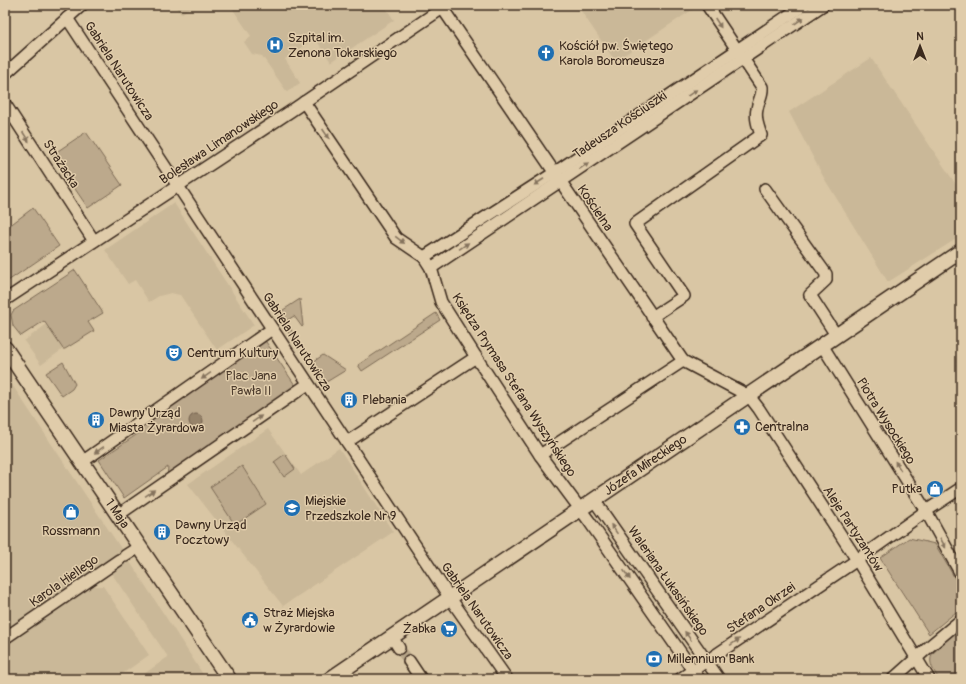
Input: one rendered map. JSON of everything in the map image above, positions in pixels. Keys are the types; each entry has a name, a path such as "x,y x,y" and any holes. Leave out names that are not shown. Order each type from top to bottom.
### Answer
{"street":[{"path":"5,74 82,5"},
{"path":"652,317 684,296 635,224 761,134 756,118 757,108 763,92 762,87 707,5"},
{"name":"Tadeusza Kościuszki","path":"431,268 558,177 740,54 804,5"},
{"name":"Tadeusza Kościuszki","path":"740,54 823,5"},
{"name":"Bolesława Limanowskiego","path":"5,300 445,7"},
{"name":"Kościelna","path":"445,7 683,361 749,396"},
{"name":"Gabriela Narutowicza","path":"67,18 450,598 507,679"},
{"name":"Księdza Prymasa Stefana Wyszyńskiego","path":"304,102 396,238 424,257 431,268 441,302 540,455 580,509"},
{"name":"Strażacka","path":"5,104 94,240"},
{"name":"Tadeusza Kościuszki","path":"424,257 558,177"},
{"path":"764,189 826,274 826,280 810,295 836,336"},
{"name":"Józefa Mireckiego","path":"330,679 396,642 450,598 961,251"},
{"path":"82,462 272,329"},
{"name":"Piotra Wysockiego","path":"822,345 926,511 961,574"},
{"name":"1 Maja","path":"5,348 229,679"},
{"path":"347,442 476,357"},
{"path":"540,455 683,361"},
{"path":"118,515 308,384"},
{"name":"Aleje Partyzantów","path":"749,396 759,409 857,560 929,679"},
{"path":"857,560 961,488"},
{"name":"Waleriana Łukasińskiego","path":"594,500 719,679"},
{"path":"580,509 696,675"},
{"name":"Karola Hiellego","path":"5,638 139,547"},
{"name":"Stefana Okrzei","path":"680,679 696,675 706,661 857,560"},
{"path":"893,679 961,620"},
{"path":"409,661 421,679"}],"shaded area":[{"path":"174,5 194,5 181,14"},
{"name":"Szpital im. Zenona Tokarskiego","path":"230,5 384,5 394,20 331,62 315,38 285,59 300,83 287,92 262,56 252,54 244,42 251,36"},
{"path":"577,5 697,5 698,6 615,61"},
{"path":"871,58 961,192 961,236 888,282 824,178 789,112"},
{"path":"174,203 254,325 217,350 180,295 171,293 159,296 149,302 135,280 128,284 105,250"},
{"path":"47,324 63,349 41,365 24,341"},
{"path":"5,374 206,679 137,679 168,657 103,563 5,632"},
{"path":"196,414 201,416 203,421 201,426 196,428 191,426 189,421 191,416"},
{"name":"Miejskie Przedszkole Nr 9","path":"268,429 301,475 339,448 393,532 283,606 188,484"},
{"path":"91,586 103,586 149,655 115,679 5,679 5,644"}],"green space":[{"path":"86,132 122,185 88,208 52,155"},
{"path":"33,208 59,246 5,283 5,229"},
{"path":"75,270 103,313 88,322 94,331 65,349 63,349 44,321 21,336 13,326 11,315 13,311"},
{"path":"300,299 303,326 302,327 294,316 286,321 293,333 290,335 277,314"},
{"path":"436,313 440,320 362,371 358,365"},
{"name":"Plac Jana Pawła II","path":"264,339 297,388 167,477 168,467 124,498 99,460 142,431 143,423"},
{"path":"323,355 346,370 323,384 310,364"},
{"path":"63,362 75,384 72,389 62,396 46,373"},
{"path":"285,454 295,469 284,477 274,462"},
{"path":"242,466 266,504 235,525 210,487"},
{"path":"909,538 935,544 961,589 961,608 929,634 880,558"},
{"path":"961,627 961,679 939,679 931,664 932,654"}],"tunnel":[{"path":"399,648 409,661"}],"place":[{"name":"Szpital im. Zenona Tokarskiego","path":"275,45"},
{"name":"Kościół pw. Świętego Karola Boromeusza","path":"546,53"},
{"name":"Centrum Kultury","path":"174,353"},
{"name":"Plebania","path":"349,400"},
{"name":"Dawny Urząd Miasta Żyrardowa","path":"96,420"},
{"name":"Centralna","path":"742,427"},
{"name":"Putka","path":"935,489"},
{"name":"Miejskie Przedszkole Nr 9","path":"292,508"},
{"name":"Rossmann","path":"71,512"},
{"name":"Dawny Urząd Pocztowy","path":"162,532"},
{"name":"Straż Miejska w Żyrardowie","path":"250,620"},
{"name":"Żabka","path":"449,629"},
{"name":"Millennium Bank","path":"654,659"}]}
